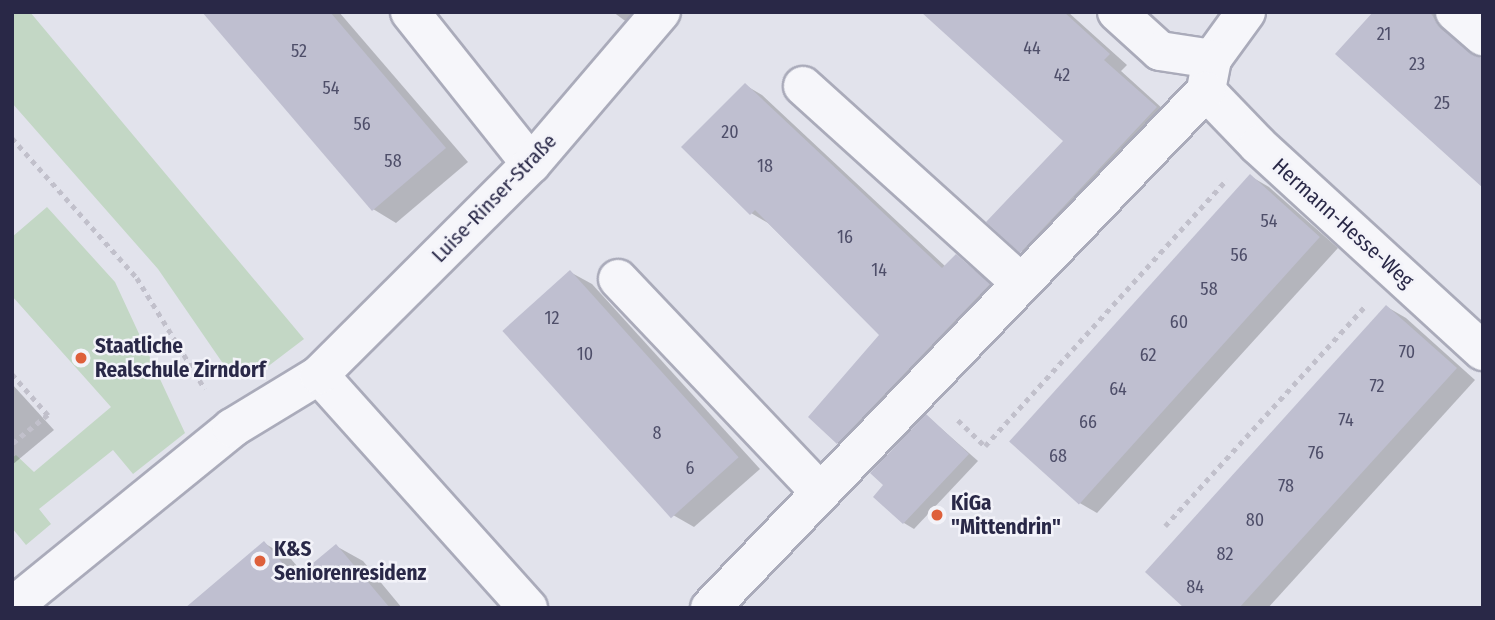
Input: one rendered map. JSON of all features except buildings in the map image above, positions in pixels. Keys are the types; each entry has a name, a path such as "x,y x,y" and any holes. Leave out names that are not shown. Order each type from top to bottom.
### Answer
{"street":[{"path":"410,12 530,164"},
{"name":"Luise-Rinser-Straße","path":"12,607 232,428 319,375 530,164 661,12"},
{"path":"1117,12 1160,51 1209,75"},
{"path":"709,608 1021,283 1209,75 1246,12"},
{"path":"1455,12 1483,36"},
{"name":"Hermann-Hesse-Weg","path":"1209,75 1258,145 1483,351"},
{"path":"803,86 1021,283"},
{"path":"618,279 820,492"},
{"path":"319,375 528,608"}],"path":[{"path":"12,138 137,278 179,352 232,428"},
{"path":"922,387 985,446 1258,145"},
{"path":"1165,526 1397,272"},
{"path":"12,374 48,415 12,444"}],"green space":[{"path":"12,12 30,12 304,339 254,377 224,365 158,269 12,103"},
{"name":"Staatliche Realschule Zirndorf","path":"47,207 115,282 185,433 133,474 113,450 39,509 51,524 26,545 12,528 12,458 16,455 34,472 111,407 12,296 12,237"}],"place":[{"name":"Staatliche Realschule Zirndorf","path":"81,358"},
{"name":"KiGa \"Mittendrin\"","path":"937,515"},
{"name":"K&S Seniorenresidenz","path":"260,561"}]}
